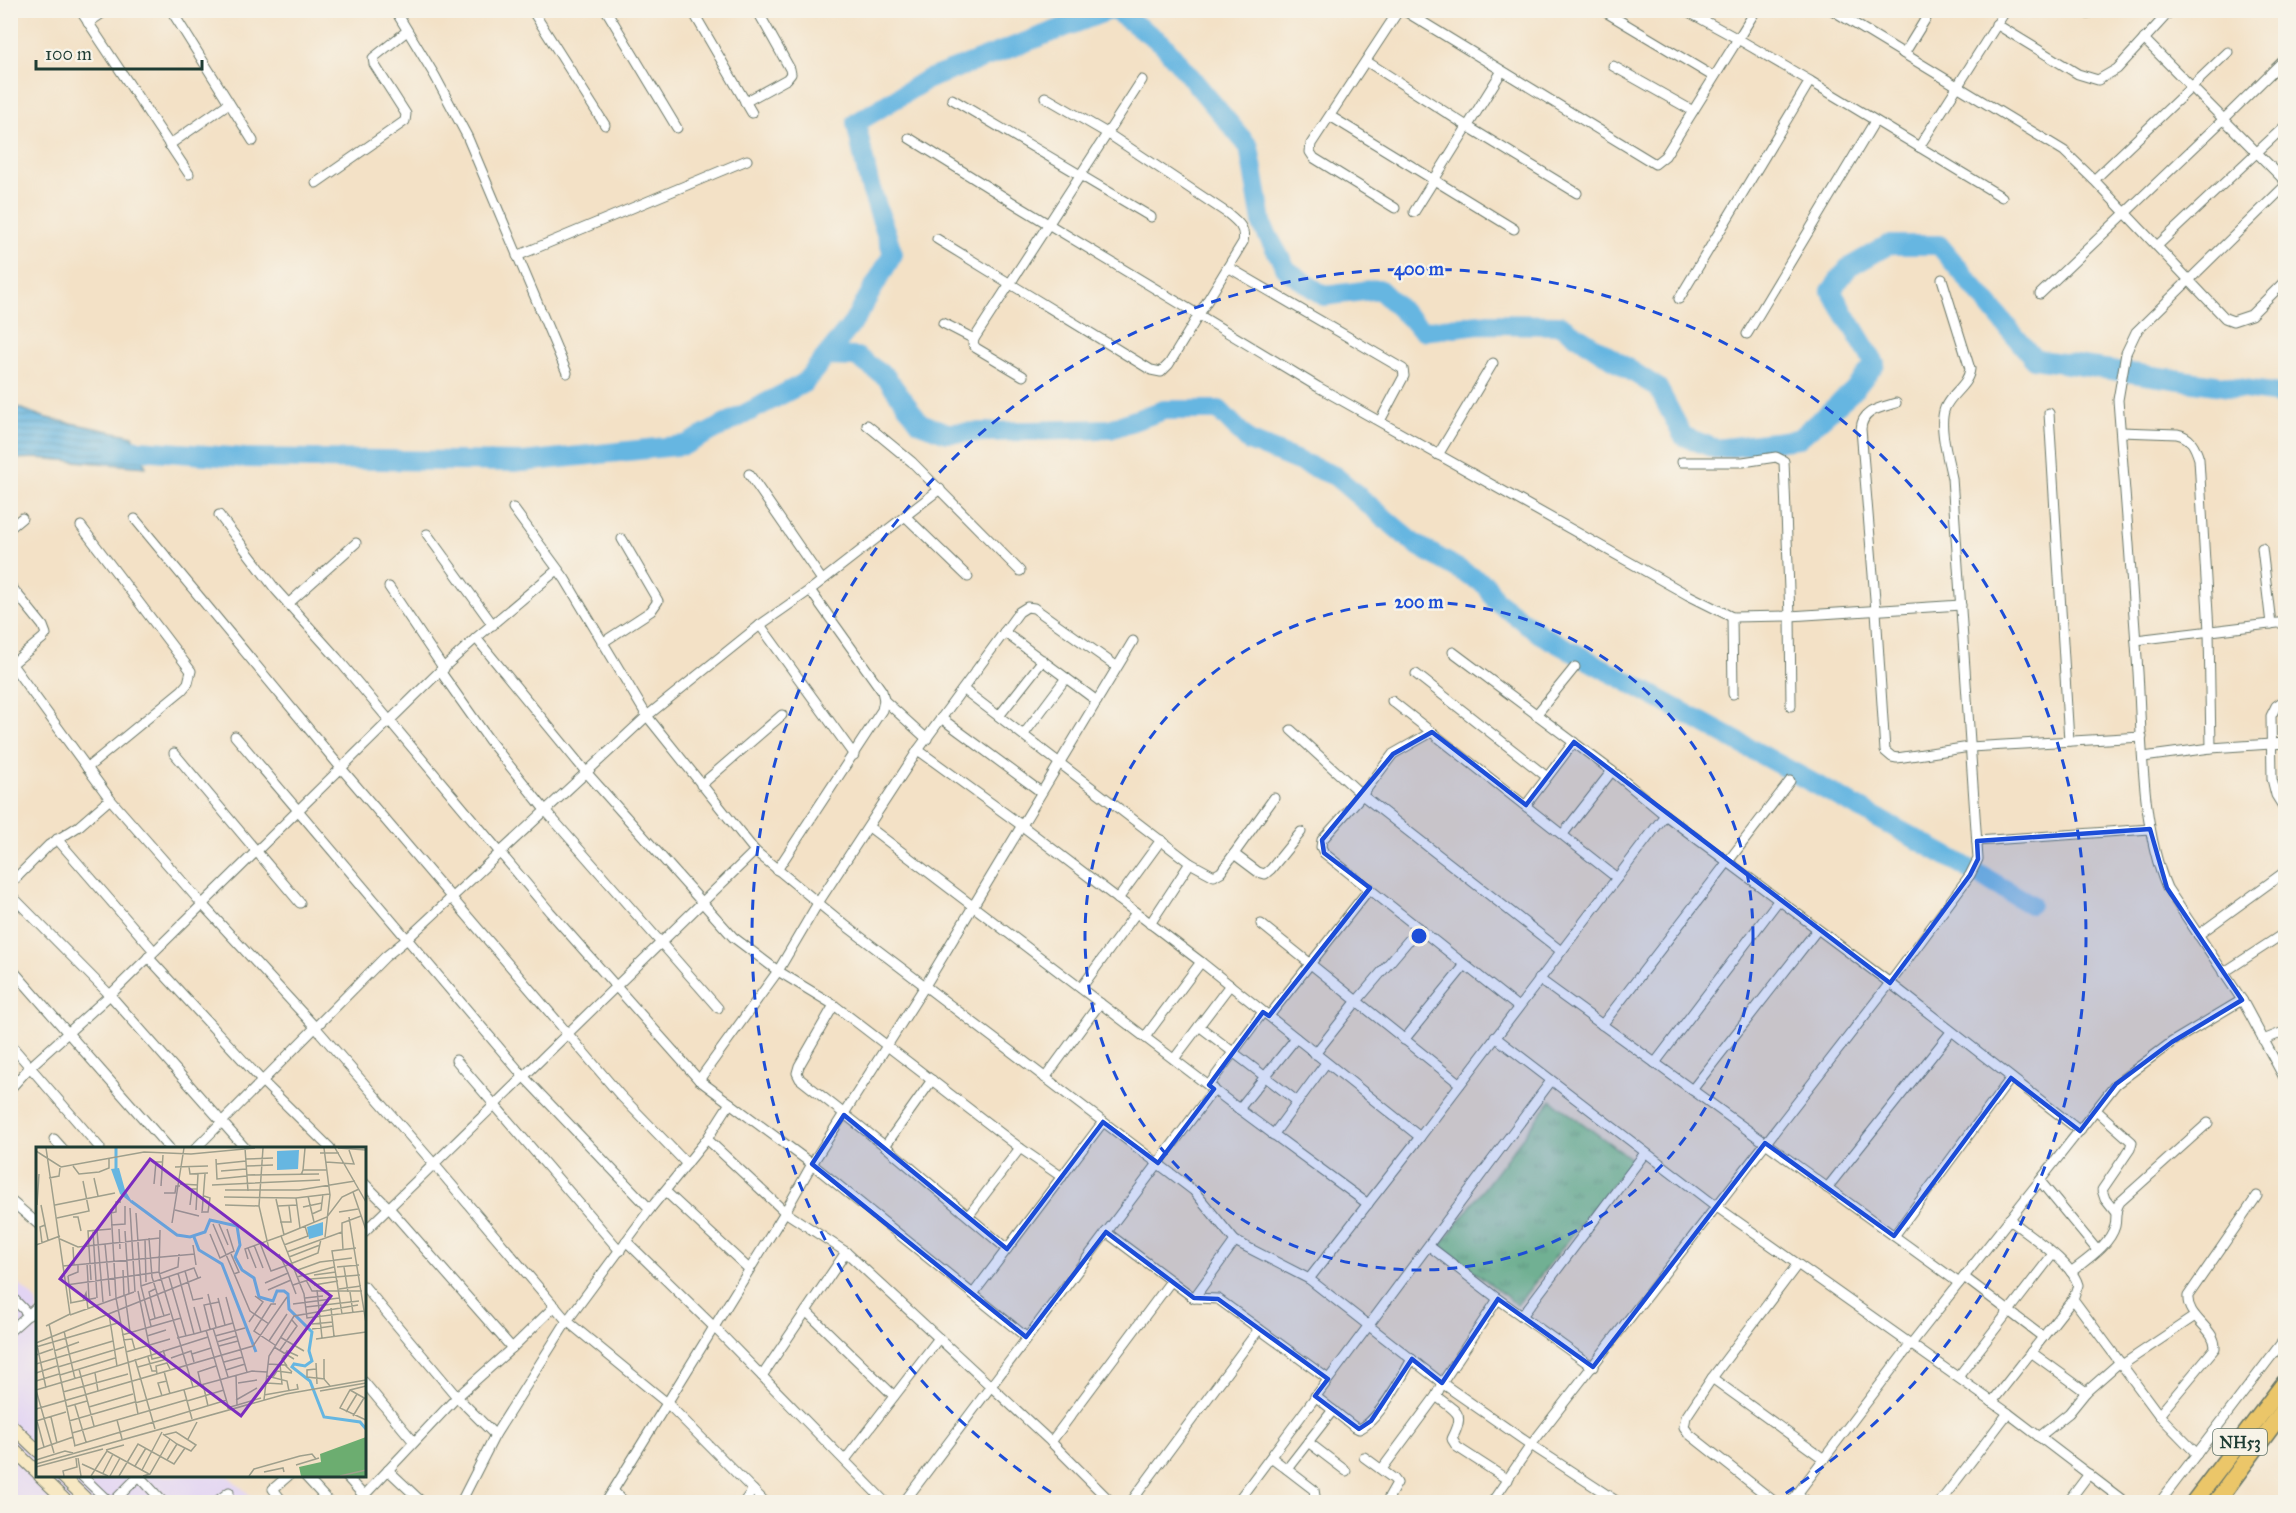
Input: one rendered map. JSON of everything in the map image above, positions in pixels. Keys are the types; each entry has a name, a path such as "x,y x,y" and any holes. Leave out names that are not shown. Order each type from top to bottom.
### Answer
{"highway":[{"name":"NH53","path":"2193,1503 2286,1381"},
{"name":"NH53","path":"2216,1503 2286,1407"}],"street":[{"path":"80,10 189,174"},
{"path":"88,23 107,10"},
{"path":"171,10 253,141"},
{"path":"395,10 467,136 567,373"},
{"path":"532,10 604,125"},
{"path":"606,10 677,128"},
{"path":"692,10 752,114"},
{"path":"745,102 787,79 791,74 757,10"},
{"path":"1395,208 1314,158 1310,152 1311,144 1401,10 1654,164 1665,156 1755,11"},
{"path":"1602,10 1714,77"},
{"path":"1685,10 1810,81 2002,197"},
{"path":"1832,10 2064,151 2157,246 2218,313 2233,321 2250,315 2286,280"},
{"path":"1849,20 1855,10"},
{"path":"1904,54 1931,10"},
{"path":"1919,147 2006,10"},
{"path":"1996,24 2078,74 2098,80 2117,69 2171,10"},
{"path":"315,183 405,121 406,114 374,64 373,58 407,30"},
{"path":"2145,39 2286,183 2136,332 2126,353 2120,384 2121,432 2142,736 2150,829 2159,868 2167,888 2242,1000 2286,1081"},
{"path":"2094,180 2228,52"},
{"path":"2040,294 2286,58"},
{"path":"1366,61 1577,193"},
{"path":"1613,66 1693,111"},
{"path":"1413,212 1502,71"},
{"path":"1023,376 976,348 973,344 974,339 1142,80"},
{"path":"1679,299 1810,81"},
{"path":"937,239 1009,285 1157,372 1165,369 1169,364 1243,242 1245,234 1242,227 1227,213 1107,133 1045,97"},
{"path":"952,99 1151,217"},
{"path":"169,145 229,103"},
{"path":"1330,116 1514,229"},
{"path":"1747,334 1875,120"},
{"path":"2157,246 2286,125"},
{"path":"909,138 1047,224 1380,422 1688,595 1732,617 1791,616 1961,605"},
{"path":"518,256 747,160"},
{"path":"1228,267 1405,371 1380,422"},
{"path":"1492,1503 1531,1445 1890,983 1970,875 1978,859 1952,478 1942,424 1945,408 1952,396 1966,382 1970,369 1942,279"},
{"path":"943,323 974,339"},
{"path":"1438,455 1493,363"},
{"path":"1896,403 1868,413 1862,422 1885,751 1897,758 1970,747 2142,736"},
{"path":"2049,413 2069,741"},
{"path":"867,425 912,462 1020,571"},
{"path":"2121,432 2186,436 2196,450 2199,459 2209,631 2211,748"},
{"path":"1682,462 1743,462 1776,457 1784,461 1791,616 1791,706"},
{"path":"749,474 822,580"},
{"path":"198,1147 385,957 452,898 647,716 760,625 810,590 940,489"},
{"path":"513,508 565,579 647,716 755,851 925,986 1194,1191 1236,1240 1309,1279 1442,1383 1618,1503"},
{"path":"219,515 276,590 550,912 699,1080 812,1164 1026,1337"},
{"path":"905,516 968,577"},
{"path":"10,528 22,519"},
{"path":"135,519 341,768 620,1095 687,1164"},
{"path":"81,526 191,671 188,683 182,690 87,768"},
{"path":"426,534 493,625"},
{"path":"602,643 651,610 658,601 622,539"},
{"path":"288,604 356,543"},
{"path":"2262,548 2271,624"},
{"path":"10,1089 67,1032 110,995 442,670 476,638 557,570"},
{"path":"10,585 46,634 11,663 110,800 316,1028 567,1322 667,1403 765,1503"},
{"path":"389,587 489,740 545,810 718,1008"},
{"path":"777,870 854,755 882,710 884,700 882,691 810,590"},
{"path":"699,1080 778,971 818,903 918,750 1019,612 1027,608 1034,608 1116,666"},
{"path":"1732,617 1733,694"},
{"path":"2136,640 2286,622"},
{"path":"760,625 854,755"},
{"path":"1004,632 1097,701"},
{"path":"476,638 586,772 733,937 778,971 834,1005 1020,1148 1062,1177"},
{"path":"606,1503 785,1212 812,1164 974,906 1133,641"},
{"path":"1453,652 1612,771 1665,815 1778,901 1890,983 2080,1131"},
{"path":"999,716 1043,660"},
{"path":"1536,715 1575,667"},
{"path":"1416,674 1547,777"},
{"path":"1024,734 1066,678"},
{"path":"963,689 1060,761 1190,863 1214,876 1221,872 1274,798"},
{"path":"2286,699 2280,702 2271,716 2272,779 2276,795 2286,811"},
{"path":"884,700 927,739"},
{"path":"1392,701 1617,878"},
{"path":"700,785 782,715"},
{"path":"941,718 1041,792"},
{"path":"1292,730 1362,795 1561,951"},
{"path":"1432,732 1394,754 1322,840 1321,847 1324,853 1518,1007"},
{"path":"235,736 524,1077 650,1209"},
{"path":"1526,805 1574,742"},
{"path":"2144,757 2211,748 2286,743"},
{"path":"918,750 1201,962 1420,1137"},
{"path":"174,753 300,903"},
{"path":"1563,834 1612,771"},
{"path":"1602,1025 1790,781"},
{"path":"10,884 57,839 79,826 110,800"},
{"path":"1309,1279 1665,815"},
{"path":"869,827 1239,1109 1368,1204"},
{"path":"1977,841 2150,829"},
{"path":"1234,854 1258,872 1265,874 1271,870 1301,832"},
{"path":"57,839 151,954 263,1082 328,1147"},
{"path":"1118,899 1161,840"},
{"path":"366,1230 755,851"},
{"path":"1150,924 1190,863"},
{"path":"2198,935 2286,871"},
{"path":"904,1503 1158,1163 1233,1052 1310,965 1370,888"},
{"path":"10,894 110,995 243,1147"},
{"path":"1655,1063 1778,901"},
{"path":"1081,988 1136,913"},
{"path":"1261,924 1460,1083"},
{"path":"1315,1054 1419,928"},
{"path":"1692,1090 1817,930"},
{"path":"2223,973 2286,932"},
{"path":"1145,1037 1201,962"},
{"path":"1404,1040 1465,965"},
{"path":"10,968 167,1147"},
{"path":"1539,979 1894,1236 2010,1310 2043,1336"},
{"path":"1174,1059 1230,985"},
{"path":"1791,1503 1911,1344 2116,1084 2172,1042 2242,1000"},
{"path":"1045,1078 1100,1003"},
{"path":"834,1005 799,1065 797,1073 805,1085 885,1146 1007,1249"},
{"path":"1199,1026 1298,1102"},
{"path":"2263,1040 2286,1031"},
{"path":"1827,1188 1951,1032"},
{"path":"1495,1037 1717,1207 2008,1413 2125,1503"},
{"path":"1239,1109 1296,1038"},
{"path":"10,1044 98,1147"},
{"path":"456,1059 620,1251"},
{"path":"1274,1135 1326,1063"},
{"path":"1894,1236 2011,1078"},
{"path":"885,1146 932,1080"},
{"path":"1237,1503 1551,1081"},
{"path":"461,1503 495,1435 567,1322 650,1209 707,1139 730,1103"},
{"path":"2096,1110 2132,1142 2130,1149 2102,1190 2105,1199 2116,1213"},
{"path":"974,1294 1103,1122"},
{"path":"2071,1272 2097,1250 2113,1231 2120,1202 2208,1124"},
{"path":"54,1139 60,1147"},
{"path":"707,1139 785,1212 846,1252 1051,1442 1111,1503"},
{"path":"969,1215 1020,1148"},
{"path":"1522,1316 1645,1153"},
{"path":"2040,1181 2097,1250"},
{"path":"366,1185 512,1348"},
{"path":"665,1191 750,1269"},
{"path":"2159,1415 2215,1348 2215,1340 2195,1316 2187,1300 2191,1289 2257,1196"},
{"path":"10,1200 36,1222"},
{"path":"1992,1402 2073,1299 2078,1285 2071,1272 2053,1254 2009,1220"},
{"path":"1106,1232 1194,1298 1218,1299 1328,1379"},
{"path":"1194,1298 1236,1240"},
{"path":"626,1241 762,1376 885,1503"},
{"path":"1429,1246 1593,1367"},
{"path":"762,1376 846,1252"},
{"path":"1958,1377 2053,1254"},
{"path":"1775,1503 1689,1434 1684,1427 1686,1418 1712,1378 1797,1265"},
{"path":"1051,1442 1171,1281"},
{"path":"366,1288 457,1397 495,1435"},
{"path":"10,1295 29,1315"},
{"path":"1382,1469 1436,1396 1442,1383 1498,1299"},
{"path":"2073,1299 2159,1415 2197,1454"},
{"path":"347,1477 361,1499 457,1397 555,1306"},
{"path":"10,1331 36,1308"},
{"path":"806,1311 894,1396"},
{"path":"2039,1437 2069,1413 2086,1392 2121,1364 2195,1316"},
{"path":"1131,1503 1259,1329"},
{"path":"2160,1503 2286,1337"},
{"path":"844,1460 939,1338"},
{"path":"2031,1352 2086,1392"},
{"path":"1315,1396 1359,1429 1371,1421 1400,1381 1412,1359"},
{"path":"1712,1378 1824,1459"},
{"path":"366,1384 414,1442"},
{"path":"1436,1396 1460,1418 1452,1439 1457,1447 1508,1480"},
{"path":"1287,1469 1333,1410"},
{"path":"1940,1503 2008,1413"},
{"path":"10,1424 36,1449"},
{"path":"1308,1442 1346,1471"},
{"path":"10,1446 36,1471"},
{"path":"1271,1457 1314,1490 1315,1496 1312,1503"},
{"path":"1364,1457 1397,1483 1389,1497 1391,1503"},
{"path":"388,1470 422,1503"},
{"path":"2068,1503 2089,1474"},
{"path":"42,1477 67,1503"},
{"path":"63,1477 89,1503"},
{"path":"83,1477 111,1503 138,1477"},
{"path":"140,1477 164,1503"},
{"path":"283,1503 273,1489 287,1477"},
{"path":"306,1477 329,1503"},
{"path":"744,1503 753,1490"},
{"path":"613,1491 625,1503"},
{"path":"216,1503 229,1492"},
{"path":"1797,1494 1808,1503"}],"highlighted area":[{"path":"1432,732 1526,805 1574,742 1890,983 1970,875 1978,859 1977,841 2150,829 2167,888 2242,1000 2172,1042 2116,1084 2080,1131 2011,1078 1894,1236 1765,1143 1593,1367 1498,1299 1442,1383 1412,1359 1371,1421 1359,1429 1315,1396 1328,1379 1218,1299 1194,1298 1106,1232 1026,1337 812,1164 844,1115 1007,1249 1103,1122 1158,1163 1214,1089 1209,1085 1263,1012 1269,1016 1370,888 1324,853 1322,840 1393,754"}],"shaded area":[{"path":"10,1276 36,1300 36,1477 229,1477 258,1502 11,1502"}],"green space":[{"path":"1551,1100 1632,1160 1517,1305 1441,1245"}],"water":[{"path":"11,405 46,418 133,436 146,467 37,458 11,459"}],"waterway":[{"path":"114,448 245,458 523,462 685,445 804,383 853,323 893,254 869,183 856,123 926,80 1110,10"},
{"path":"1114,10 1162,43 1249,147 1263,227 1287,270 1324,296 1379,289 1423,331 1479,324 1560,325 1658,388 1683,436 1716,449 1798,439 1853,391 1875,364 1831,291 1848,268 1888,245 1939,245 2034,359 2286,395"},
{"path":"826,356 857,357 886,377 920,423 947,433 1110,429 1164,410 1219,410 1249,441 1335,476 1415,544 1486,585 1495,600 1540,634 1947,856 2030,904"}]}
